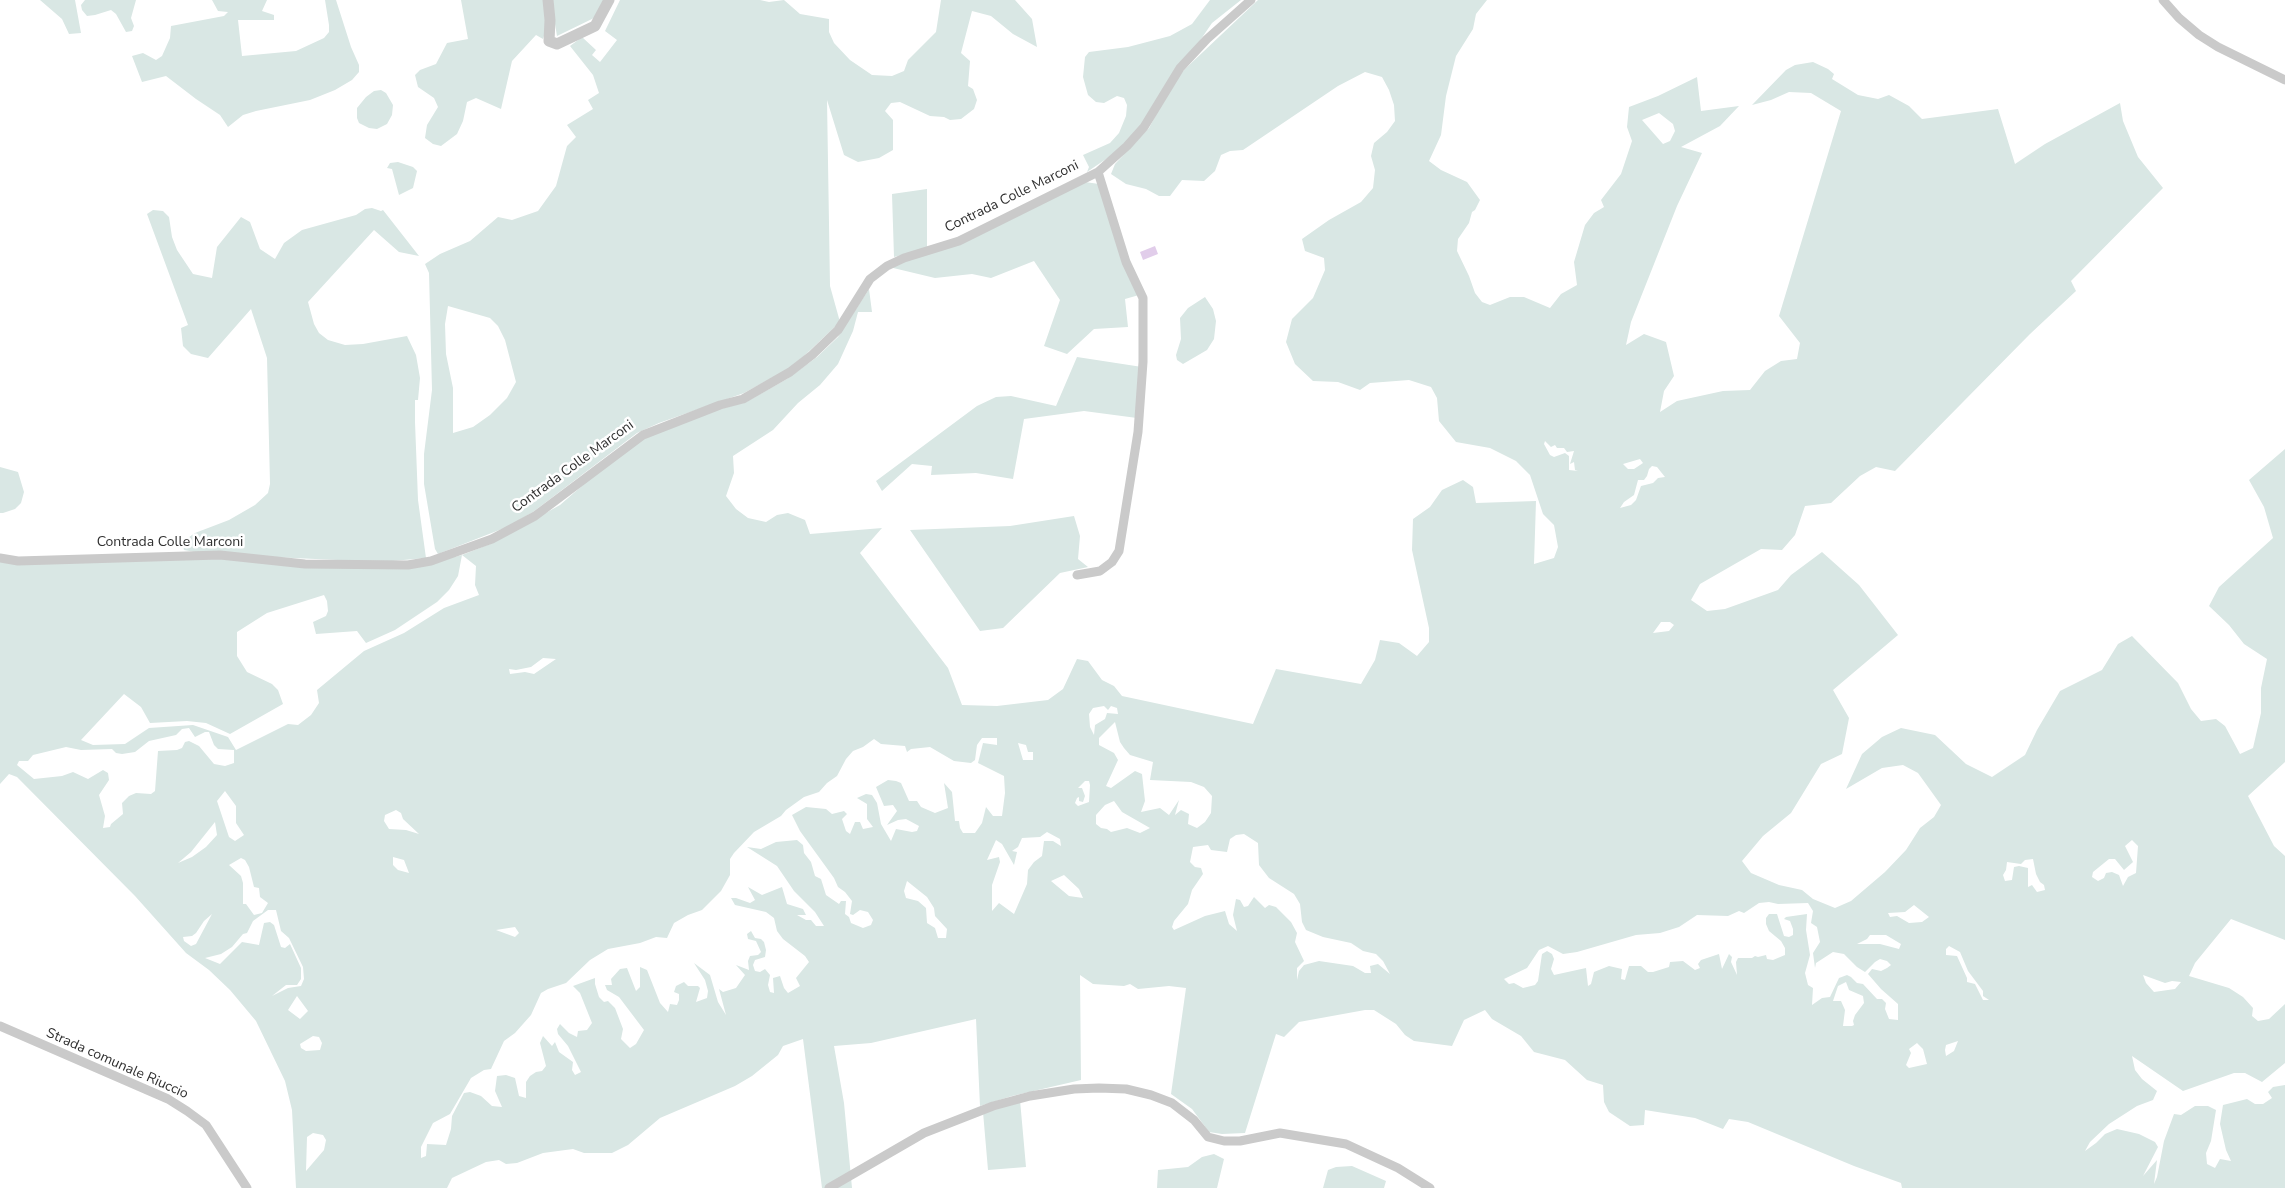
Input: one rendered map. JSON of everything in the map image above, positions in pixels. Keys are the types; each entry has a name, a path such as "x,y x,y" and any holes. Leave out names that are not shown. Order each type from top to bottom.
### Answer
{"street":[{"path":"548,0 550,20 549,41 557,44 595,26 609,0"},
{"name":"Contrada Colle Marconi","path":"0,558 18,561 220,555 305,564 408,565 454,553 492,540 535,516 642,435 720,405 743,399 790,372 812,355 838,330 870,279 886,266 904,258 958,241 1098,172 1128,146 1144,127 1180,68 1207,39 1251,0"},
{"path":"2163,0 2179,18 2199,35 2285,80"},
{"path":"1077,575 1100,571 1112,562 1119,551 1138,432 1143,362 1143,298 1126,262 1098,172"},
{"name":"Strada comunale Riuccio","path":"0,1026 168,1099 188,1111 206,1125 247,1188"},
{"path":"829,1188 924,1133 993,1106 1030,1096 1099,1088 1126,1089 1151,1095 1172,1103 1194,1120 1208,1137 1224,1141 1240,1142 1280,1133 1346,1144 1398,1168 1430,1188"}],"shaded area":[{"path":"40,0 75,0 81,33 69,34 62,19"},
{"path":"85,0 136,0 131,18 134,26 132,31 126,32 116,14 111,10 87,16 82,10 81,5"},
{"path":"212,0 267,0 262,11 274,15 274,20 238,20 242,56 296,51 324,38 329,32 325,0 336,0 351,47 359,65 359,72 352,80 335,90 310,100 243,115 228,127 220,115 166,76 142,82 132,56 143,53 156,60 162,56 170,38 171,26 224,16 228,12 218,11"},
{"path":"461,0 544,0 548,23 543,39 536,35 512,61 501,109 476,98 467,102 463,121 457,134 441,146 433,144 425,138 427,125 438,107 434,98 418,87 415,75 420,70 436,64 447,43 468,39"},
{"path":"551,0 604,0 594,18 557,36"},
{"path":"620,0 760,0 769,2 784,0 800,14 829,19 829,32 834,43 850,60 872,75 892,76 904,71 908,60 936,32 941,0 1015,0 1032,19 1037,47 1013,34 991,16 972,11 961,53 970,61 968,86 973,89 977,100 974,109 961,119 950,120 944,117 930,116 900,102 891,103 885,111 893,120 893,150 879,158 858,162 844,155 827,100 830,286 840,322 788,369 744,393 659,423 637,433 533,512 507,527 438,554 435,549 424,484 424,454 432,390 429,273 425,264 440,254 470,241 498,217 512,220 538,211 556,186 567,146 576,137 567,125 593,109 588,100 599,93 593,75 570,46 582,37 596,50 592,55 600,62 617,40 605,31","holes":["448,306 490,318 498,326 505,340 516,382 507,398 490,415 473,427 453,433 453,388 446,354 445,324"]},
{"path":"1210,0 1241,0 1212,23 1137,133 1109,157 1087,172 1089,167 1083,155 1110,143 1119,133 1126,116 1127,105 1124,98 1117,96 1104,103 1096,102 1088,95 1083,77 1085,57 1089,52 1128,47 1170,36 1192,24"},
{"path":"1258,0 1487,0 1476,14 1473,29 1456,56 1446,96 1441,135 1429,161 1441,170 1467,182 1480,200 1472,212 1469,223 1458,239 1457,251 1475,293 1482,302 1490,305 1510,297 1524,297 1550,308 1561,294 1577,285 1574,262 1585,225 1594,213 1604,207 1601,200 1621,174 1632,141 1627,127 1629,107 1658,96 1697,77 1701,111 1739,106 1720,126 1681,147 1702,153 1677,206 1631,322 1626,345 1644,334 1666,342 1674,376 1664,391 1660,412 1677,401 1723,391 1750,390 1765,371 1781,361 1797,359 1800,343 1779,316 1841,111 1811,93 1789,92 1771,100 1752,105 1786,70 1795,65 1813,62 1828,69 1834,74 1832,79 1858,95 1878,99 1889,95 1909,106 1922,119 1998,109 2015,164 2045,144 2120,103 2123,121 2138,157 2163,188 2071,281 2076,291 2030,334 1895,471 1876,467 1860,476 1831,503 1805,506 1795,535 1782,550 1761,549 1700,584 1691,600 1707,611 1725,609 1778,590 1791,575 1822,552 1859,585 1898,635 1833,690 1849,718 1842,754 1821,764 1791,813 1763,836 1742,861 1751,873 1779,885 1802,890 1813,899 1835,908 1851,901 1885,872 1906,850 1920,828 1934,817 1941,805 1918,773 1903,765 1882,768 1846,789 1862,754 1882,737 1901,728 1935,735 1966,764 1992,777 2025,755 2060,691 2102,670 2118,644 2132,636 2178,683 2191,709 2201,721 2216,719 2225,726 2240,754 2253,748 2261,713 2261,688 2267,659 2244,644 2229,625 2209,606 2219,587 2273,538 2264,507 2249,480 2285,449 2285,762 2248,796 2274,846 2285,856 2285,940 2231,919 2195,963 2189,976 2229,988 2243,997 2253,1008 2252,1016 2258,1021 2269,1019 2285,1004 2285,1063 2262,1082 2245,1073 2234,1073 2183,1091 2132,1056 2135,1070 2142,1079 2157,1091 2153,1100 2137,1106 2109,1124 2090,1142 2085,1151 2105,1134 2117,1129 2139,1134 2155,1142 2158,1147 2143,1176 2157,1160 2154,1184 2164,1141 2174,1114 2181,1115 2195,1106 2208,1106 2216,1110 2211,1141 2206,1153 2207,1164 2215,1168 2220,1159 2231,1161 2226,1150 2220,1124 2223,1105 2247,1099 2255,1104 2263,1104 2272,1098 2268,1092 2273,1087 2285,1085 2285,1188 1902,1188 1901,1183 1854,1166 1748,1122 1729,1119 1723,1129 1695,1118 1645,1110 1644,1125 1630,1126 1609,1112 1604,1102 1603,1085 1587,1080 1565,1060 1534,1052 1521,1036 1492,1019 1485,1010 1464,1020 1452,1046 1414,1041 1405,1035 1396,1024 1374,1010 1299,1022 1284,1037 1276,1034 1245,1133 1222,1134 1209,1132 1192,1109 1171,1094 1186,988 1169,986 1138,989 1130,984 1124,986 1093,984 1080,975 1081,1080 1012,1096 980,1106 976,1019 871,1043 834,1046 844,1103 852,1188 822,1188 803,1039 783,1046 778,1055 752,1076 735,1086 660,1118 628,1145 612,1153 584,1153 573,1149 543,1153 517,1163 506,1164 499,1160 486,1162 452,1178 447,1188 296,1188 292,1110 285,1081 256,1021 230,990 209,970 186,953 135,896 17,777 9,774 0,784 0,559 223,558 313,565 446,559 462,555 490,544 560,505 591,478 645,438 713,411 746,402 787,379 817,357 838,337 869,289 872,312 858,312 853,331 838,364 820,385 798,403 773,430 733,456 734,473 726,496 736,509 748,518 766,522 777,515 788,513 805,520 810,534 882,528 860,553 948,668 962,705 997,706 1048,700 1063,689 1077,659 1088,661 1102,680 1114,686 1122,696 1253,724 1276,669 1361,684 1375,660 1380,640 1399,643 1417,656 1429,642 1429,628 1412,550 1413,519 1430,507 1442,490 1463,480 1473,487 1476,503 1536,501 1534,564 1554,558 1558,547 1554,525 1543,514 1530,475 1516,461 1490,448 1456,442 1439,421 1437,398 1431,387 1409,380 1370,383 1360,390 1338,382 1313,381 1295,364 1286,342 1292,319 1313,298 1325,270 1324,258 1305,251 1302,239 1329,220 1361,202 1373,188 1375,170 1371,156 1374,143 1387,132 1395,121 1394,105 1382,77 1365,72 1338,86 1243,150 1230,151 1221,155 1215,171 1204,181 1182,180 1170,196 1159,196 1146,189 1126,184 1111,174 1115,164 1149,128 1173,83 1185,69","holes":["1659,113 1673,124 1675,131 1670,141 1663,144 1642,120","1545,441 1551,447 1555,445 1557,448 1564,448 1567,452 1574,451 1570,464 1574,462 1575,470 1578,471 1569,470 1569,456 1565,453 1554,457 1550,455 1544,444","1640,459 1643,463 1634,469 1628,469 1623,464","1652,466 1657,467 1665,477 1658,478 1653,483 1641,486 1636,500 1631,505 1620,508 1624,502 1634,495 1638,480 1644,480","462,555 476,566 475,585 479,595 444,608 404,633 364,651 317,690 319,703 311,715 298,725 288,724 236,750 228,737 193,725 149,728 125,744 93,745 81,740 124,694 141,707 150,723 187,721 206,723 230,734 283,704 278,690 272,684 247,672 237,656 237,632 267,613 324,595 328,611 326,616 313,622 316,634 357,631 366,643 395,630 437,602 449,590 458,576","1661,622 1670,622 1674,625 1669,631 1653,633","543,658 556,659 534,674 525,672 510,674 509,669 516,670 531,667","1104,706 1108,710 1111,706 1117,708 1118,714 1107,713 1105,719 1095,725 1094,735 1090,727 1089,714 1093,708","1115,722 1120,742 1130,755 1153,762 1150,780 1191,782 1204,787 1212,796 1211,813 1205,822 1197,828 1188,824 1189,814 1181,810 1175,815 1179,800 1169,815 1160,808 1141,812 1145,801 1142,774 1135,771 1111,788 1106,786 1118,760 1114,753 1099,745 1099,738","189,728 195,737 209,732 214,745 218,749 234,750 234,763 225,766 214,764 199,746 189,741 185,742 182,748 177,750 158,751 155,791 151,794 136,793 129,796 122,803 123,814 110,827 103,828 105,816 99,795 109,780 108,773 103,770 88,779 73,772 62,776 34,779 17,765 19,761 28,761 33,755 66,747 81,750 112,749 116,753 122,754 135,752 149,741 176,735 182,729","982,738 997,738 997,745 983,743 978,763 1004,776 1005,793 1002,816 993,816 986,807 982,823 975,833 963,833 959,821 955,821 952,792 944,783 948,808 935,813 921,807 917,801 909,801 901,783 888,780 876,787 884,806 893,805 897,811 887,825 906,819 919,826 917,831 912,832 896,829 891,841 881,824 877,803 872,795 866,794 857,798 867,804 867,819 873,827 863,829 860,822 855,822 850,834 846,831 842,819 847,814 844,811 832,814 826,809 806,807 792,815 800,831 834,878 838,887 852,901 850,914 853,915 860,910 868,912 873,920 871,925 863,928 851,923 849,917 845,914 846,901 841,901 839,904 826,895 821,879 815,876 811,862 804,853 803,845 797,840 776,842 761,849 747,847 777,866 794,891 815,912 824,926 816,926 811,920 806,920 797,915 806,915 803,909 787,904 782,887 762,895 748,887 755,900 750,903 731,898 735,905 766,912 774,918 777,931 783,939 805,956 809,962 796,978 800,986 788,993 780,976 773,978 774,993 770,992 768,985 770,975 765,969 760,972 755,971 753,965 755,960 765,957 764,942 761,939 755,938 751,931 747,934 748,939 756,941 761,952 758,955 750,956 748,961 749,970 736,965 745,975 736,988 723,992 719,989 726,1015 718,1002 710,975 694,963 705,980 708,991 707,998 696,1002 700,988 698,986 688,986 684,982 676,986 674,992 679,994 679,1000 677,1005 670,1004 668,1012 660,1003 647,970 640,967 640,987 636,991 627,968 620,969 611,979 612,985 605,985 607,990 619,997 644,1030 636,1044 630,1048 621,1039 623,1029 615,1008 608,1001 604,1002 599,997 595,978 573,986 580,993 592,1023 587,1030 578,1031 577,1037 569,1033 560,1024 557,1029 558,1034 568,1046 581,1072 575,1075 572,1070 573,1062 559,1052 555,1042 552,1046 543,1036 540,1043 546,1066 542,1071 530,1076 526,1082 526,1098 519,1096 515,1078 506,1075 497,1076 495,1091 502,1107 492,1106 481,1096 470,1092 464,1093 452,1116 451,1129 446,1145 427,1144 426,1156 421,1158 421,1147 433,1123 450,1114 471,1078 484,1070 491,1069 504,1041 515,1033 531,1015 541,993 566,983 590,960 608,949 640,943 656,937 667,938 674,923 702,910 721,891 730,875 730,859 754,832 781,816 804,797 819,792 837,776 846,759 853,751 874,739 881,744 905,746 907,752 911,749 930,747 954,761 971,763 975,760 977,745","1018,743 1026,745 1028,752 1033,752 1033,760 1023,760","1085,781 1089,781 1089,802 1078,806 1075,803 1079,797 1079,801 1083,802 1085,796 1082,788 1078,788","225,791 236,806 236,823 244,835 235,841 229,837 217,801","1114,801 1122,812 1150,828 1140,833 1127,828 1111,832 1101,828 1096,824 1096,815 1105,805","396,810 401,813 403,819 419,834 406,830 389,829 384,821 385,815","215,822 217,835 206,847 192,857 178,863 191,852","1047,832 1060,839 1061,846 1053,841 1044,841 1042,856 1028,870 1027,884 1014,914 999,903 992,911 992,885 1000,862 999,857 987,860 996,840 1002,844 1014,865 1017,852 1012,851 1018,847 1022,838 1040,837","1244,834 1258,843 1259,865 1269,878 1294,894 1300,904 1302,922 1306,930 1323,937 1351,943 1363,951 1376,954 1383,961 1390,974 1378,964 1370,966 1371,973 1365,973 1353,966 1319,961 1304,965 1299,971 1297,980 1297,968 1304,961 1295,942 1297,933 1291,922 1276,907 1269,905 1265,908 1254,897 1248,906 1244,907 1240,900 1236,899 1233,915 1237,931 1229,924 1225,911 1205,916 1174,930 1172,927 1174,921 1188,904 1192,890 1203,874 1201,868 1195,867 1190,862 1193,847 1208,845 1211,850 1227,852 1230,839 1236,835","2132,840 2138,846 2136,873 2128,877 2123,886 2119,875 2112,872 2106,873 2104,878 2098,881 2092,877 2093,872 2109,859 2115,859 2124,870 2133,862 2125,846","393,857 404,860 409,873 398,870 393,865","241,858 245,860 249,867 254,887 259,888 260,897 268,903 262,913 254,915 246,904 243,904 241,876 229,865","2033,859 2036,874 2044,885 2045,890 2037,892 2032,885 2028,887 2028,868 2014,867 2012,880 2005,881 2003,875 2007,862 2021,864 2025,860","1064,875 1079,889 1083,898 1069,896 1051,881","907,881 927,897 934,908 935,916 947,929 946,938 938,938 935,928 927,923 926,908 918,901 906,898 904,891","1759,903 1808,903 1813,911 1811,923 1817,927 1820,942 1813,953 1815,968 1816,963 1833,952 1844,954 1865,972 1880,959 1887,961 1891,965 1887,968 1881,971 1872,969 1868,974 1898,1004 1898,1020 1889,1019 1885,1009 1886,1003 1882,999 1877,999 1863,984 1857,983 1847,975 1839,978 1830,997 1822,998 1812,1005 1813,988 1808,985 1805,973 1810,955 1806,930 1807,914 1786,917 1784,919 1790,921 1793,929 1793,935 1789,937 1784,936 1777,914 1769,914 1766,918 1766,924 1769,931 1781,941 1785,948 1785,955 1773,960 1767,959 1766,955 1738,958 1736,962 1737,975 1731,962 1732,957 1729,954 1722,969 1719,954 1701,960 1698,964 1700,968 1695,970 1683,961 1670,962 1669,967 1653,972 1648,972 1641,966 1629,966 1625,980 1621,979 1622,969 1609,966 1594,972 1591,984 1588,986 1586,968 1554,975 1551,969 1554,959 1552,954 1547,951 1542,954 1538,981 1535,985 1523,988 1514,983 1509,984 1504,979 1527,968 1539,950 1548,946 1563,954 1577,952 1636,935 1660,933 1679,927 1697,915 1728,916 1739,911 1744,913","1914,905 1929,917 1922,922 1909,923 1897,916 1890,917 1888,913 1905,912","268,910 276,910 281,931 289,938 303,967 304,979 301,986 288,988 272,996 286,985 297,985 301,979 301,968 290,944 285,948 281,947 274,925 270,922 264,923 259,945 242,942 220,964 205,958 221,954 232,947 243,934 247,933 253,921","212,914 196,944 191,946 184,941 183,937 192,936 196,933 204,921","515,927 519,933 515,937 496,930","1870,935 1886,935 1901,944 1899,949 1880,944 1857,944 1867,939","1949,946 1960,952 1968,971 1983,991 1983,996 1989,1000 1983,1000 1975,984 1967,982 1957,956 1946,955 1946,949","2143,975 2165,983 2172,981 2181,982 2175,989 2154,992 2146,983","1846,982 1849,990 1863,996 1864,1003 1855,1015 1854,1025 1852,1026 1843,1026 1845,1010 1841,1001 1833,1001 1838,986","297,996 308,1011 300,1019 288,1010","313,1036 319,1037 322,1043 320,1050 306,1051 301,1048 300,1044","1958,1041 1954,1051 1946,1056 1946,1045","1917,1043 1923,1049 1927,1064 1909,1068 1906,1065 1911,1053 1909,1049","313,1133 323,1135 326,1140 324,1150 306,1171 307,1137"]},
{"path":"381,90 386,93 393,105 392,115 387,124 377,129 369,128 359,123 357,108 374,91"},
{"path":"398,162 413,167 417,171 413,188 399,195 392,169 387,168 390,163"},
{"path":"1085,182 1099,184 1139,295 1125,299 1128,327 1094,329 1067,354 1044,346 1060,300 1034,261 991,278 972,274 935,278 889,267"},
{"path":"927,189 927,248 894,257 892,194"},
{"path":"365,209 383,210 419,256 399,252 374,230 308,302 314,324 319,333 328,340 345,345 363,344 407,336 416,355 420,378 418,400 415,400 418,500 426,558 381,562 206,554 184,550 182,542 195,533 229,520 255,505 268,493 270,484 267,358 251,309 208,358 191,354 183,346 181,328 188,325 147,214 153,210 163,211 169,217 172,237 177,250 193,274 212,278 217,247 241,217 250,222 260,249 275,259 284,243 302,230 356,215"},
{"path":"1155,246 1158,254 1143,260 1140,252"},
{"path":"1205,297 1213,309 1216,321 1214,339 1207,350 1183,364 1177,360 1176,355 1181,339 1180,318 1188,308"},
{"path":"1077,357 1142,367 1137,418 1084,411 1024,419 1013,479 976,473 931,475 932,466 912,464 882,491 876,481 977,406 996,397 1011,396 1056,406"},
{"path":"0,467 18,472 24,492 21,503 15,509 3,513 0,513"},
{"path":"1074,516 1080,536 1078,559 1088,567 1060,573 1003,628 980,631 910,530 1010,526"},
{"path":"1020,1100 1026,1167 988,1170 983,1112"},
{"path":"1214,1154 1224,1159 1217,1188 1157,1188 1158,1170 1188,1167 1202,1157"},
{"path":"1352,1166 1386,1181 1384,1188 1323,1188 1328,1170 1336,1167"}]}
